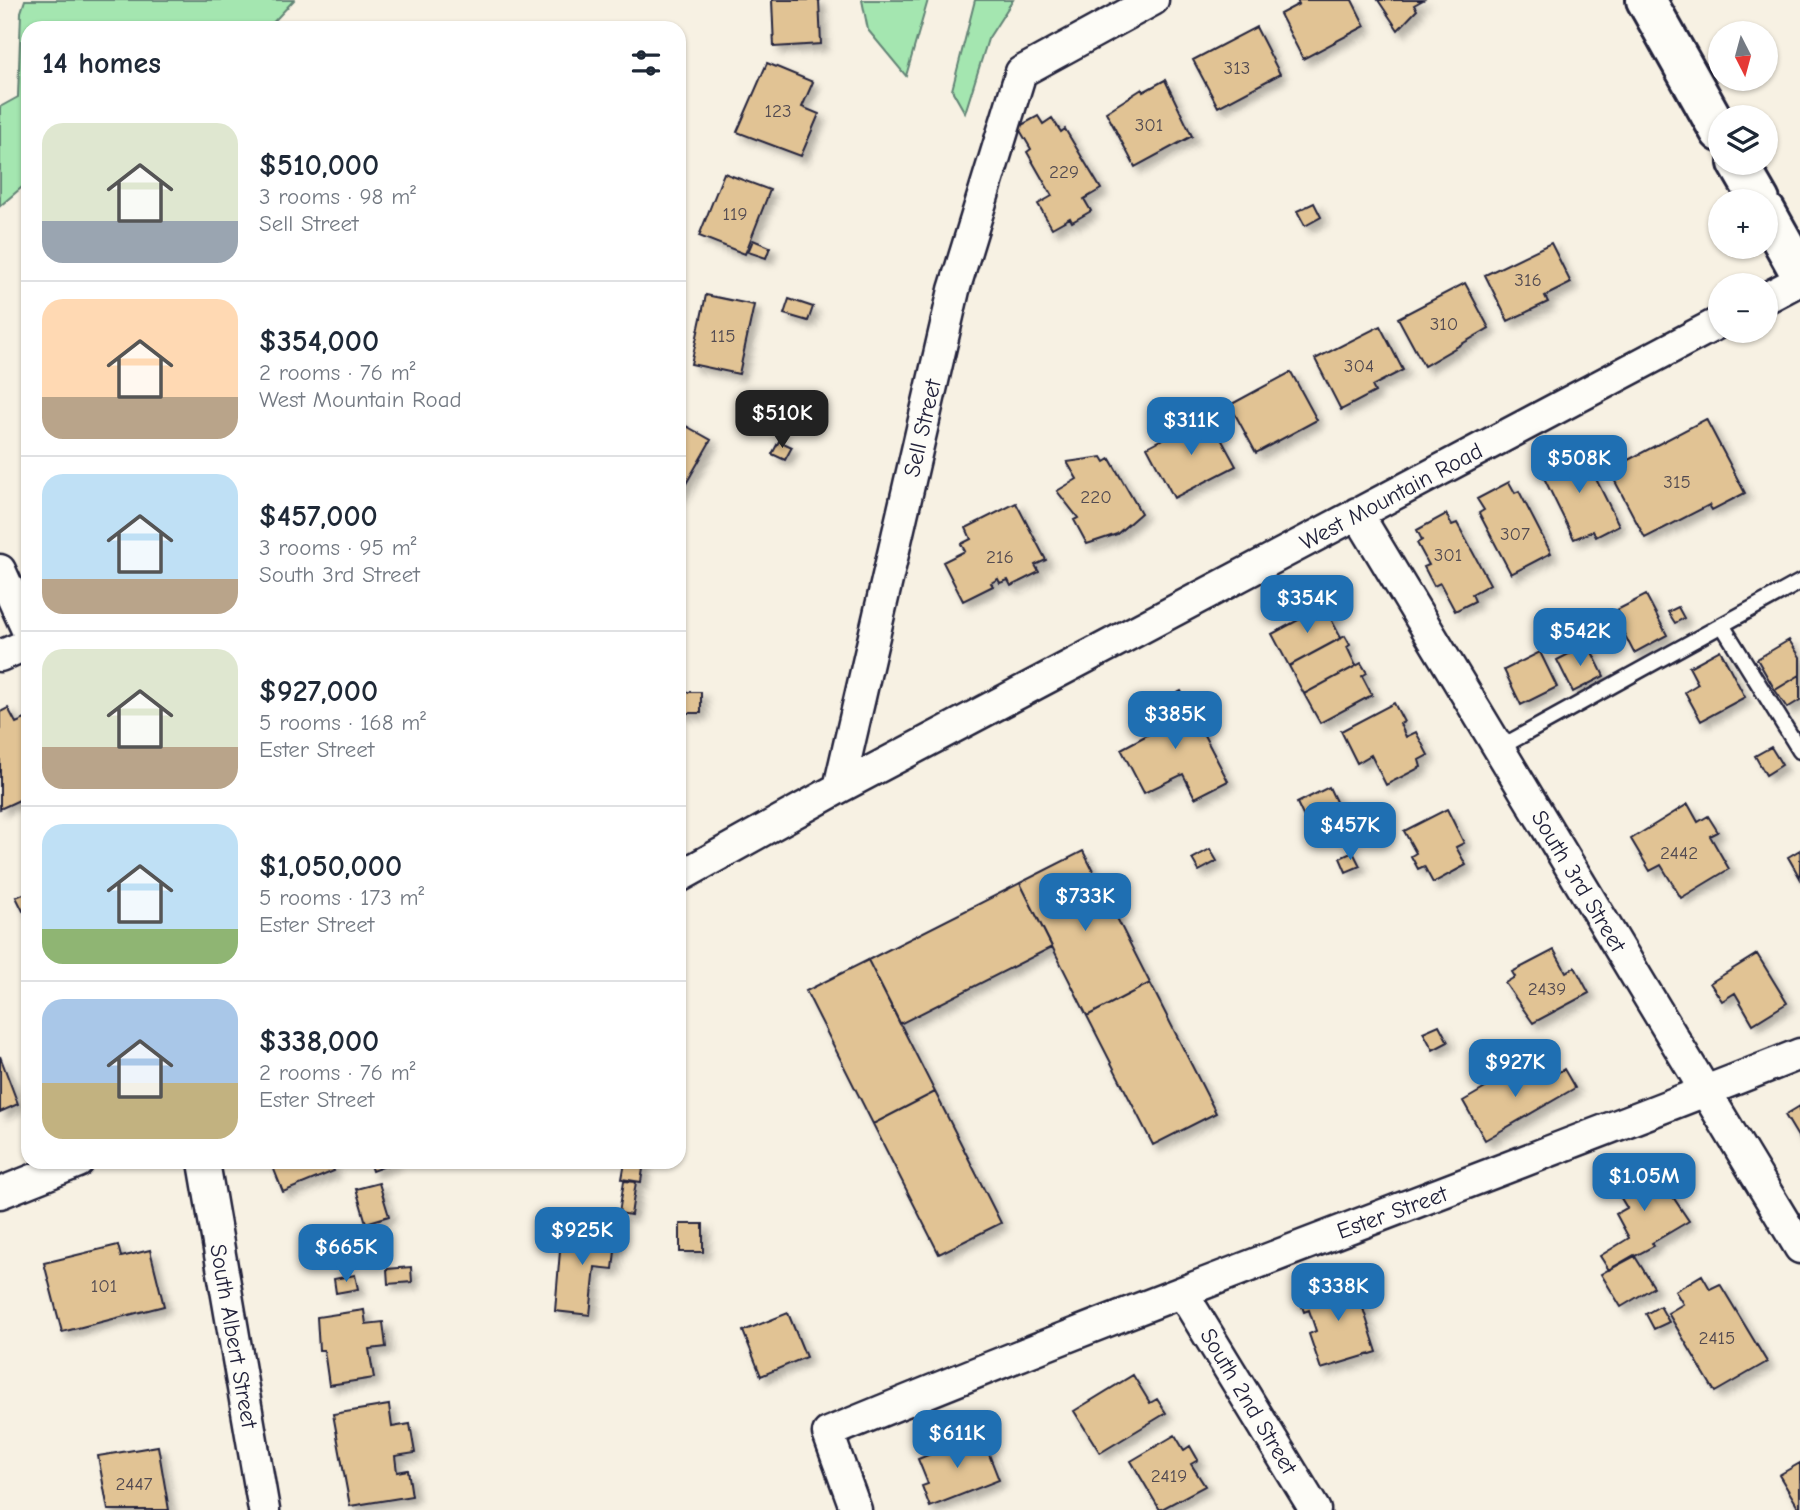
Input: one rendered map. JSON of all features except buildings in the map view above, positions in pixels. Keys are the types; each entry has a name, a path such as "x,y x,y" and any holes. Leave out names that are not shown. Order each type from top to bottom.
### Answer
{"main road":[{"path":"1646,0 1708,111"},
{"path":"1778,234 1800,273"}],"street":[{"name":"Sell Street","path":"839,788 954,290 1021,72 1153,0"},
{"path":"1778,292 1800,280"},
{"name":"West Mountain Road","path":"686,873 839,788 1708,328"},
{"name":"South 3rd Street","path":"1357,513 1800,1248"},
{"path":"0,570 21,616"},
{"path":"0,656 21,647"},
{"name":"Ester Street","path":"856,1510 828,1433 1182,1292 1800,1054"},
{"path":"0,1194 61,1169"},
{"name":"South Albert Street","path":"205,1169 264,1510"},
{"name":"South 2nd Street","path":"1182,1292 1315,1510"}],"lane":[{"path":"1499,748 1800,582"},
{"path":"1721,625 1800,751"}],"green space":[{"path":"25,0 294,0 274,21 21,21 21,188 0,206 0,107 18,97 21,12"},
{"path":"862,0 928,0 906,76 868,30"},
{"path":"975,0 1013,0 988,39 965,113 952,90"}]}
